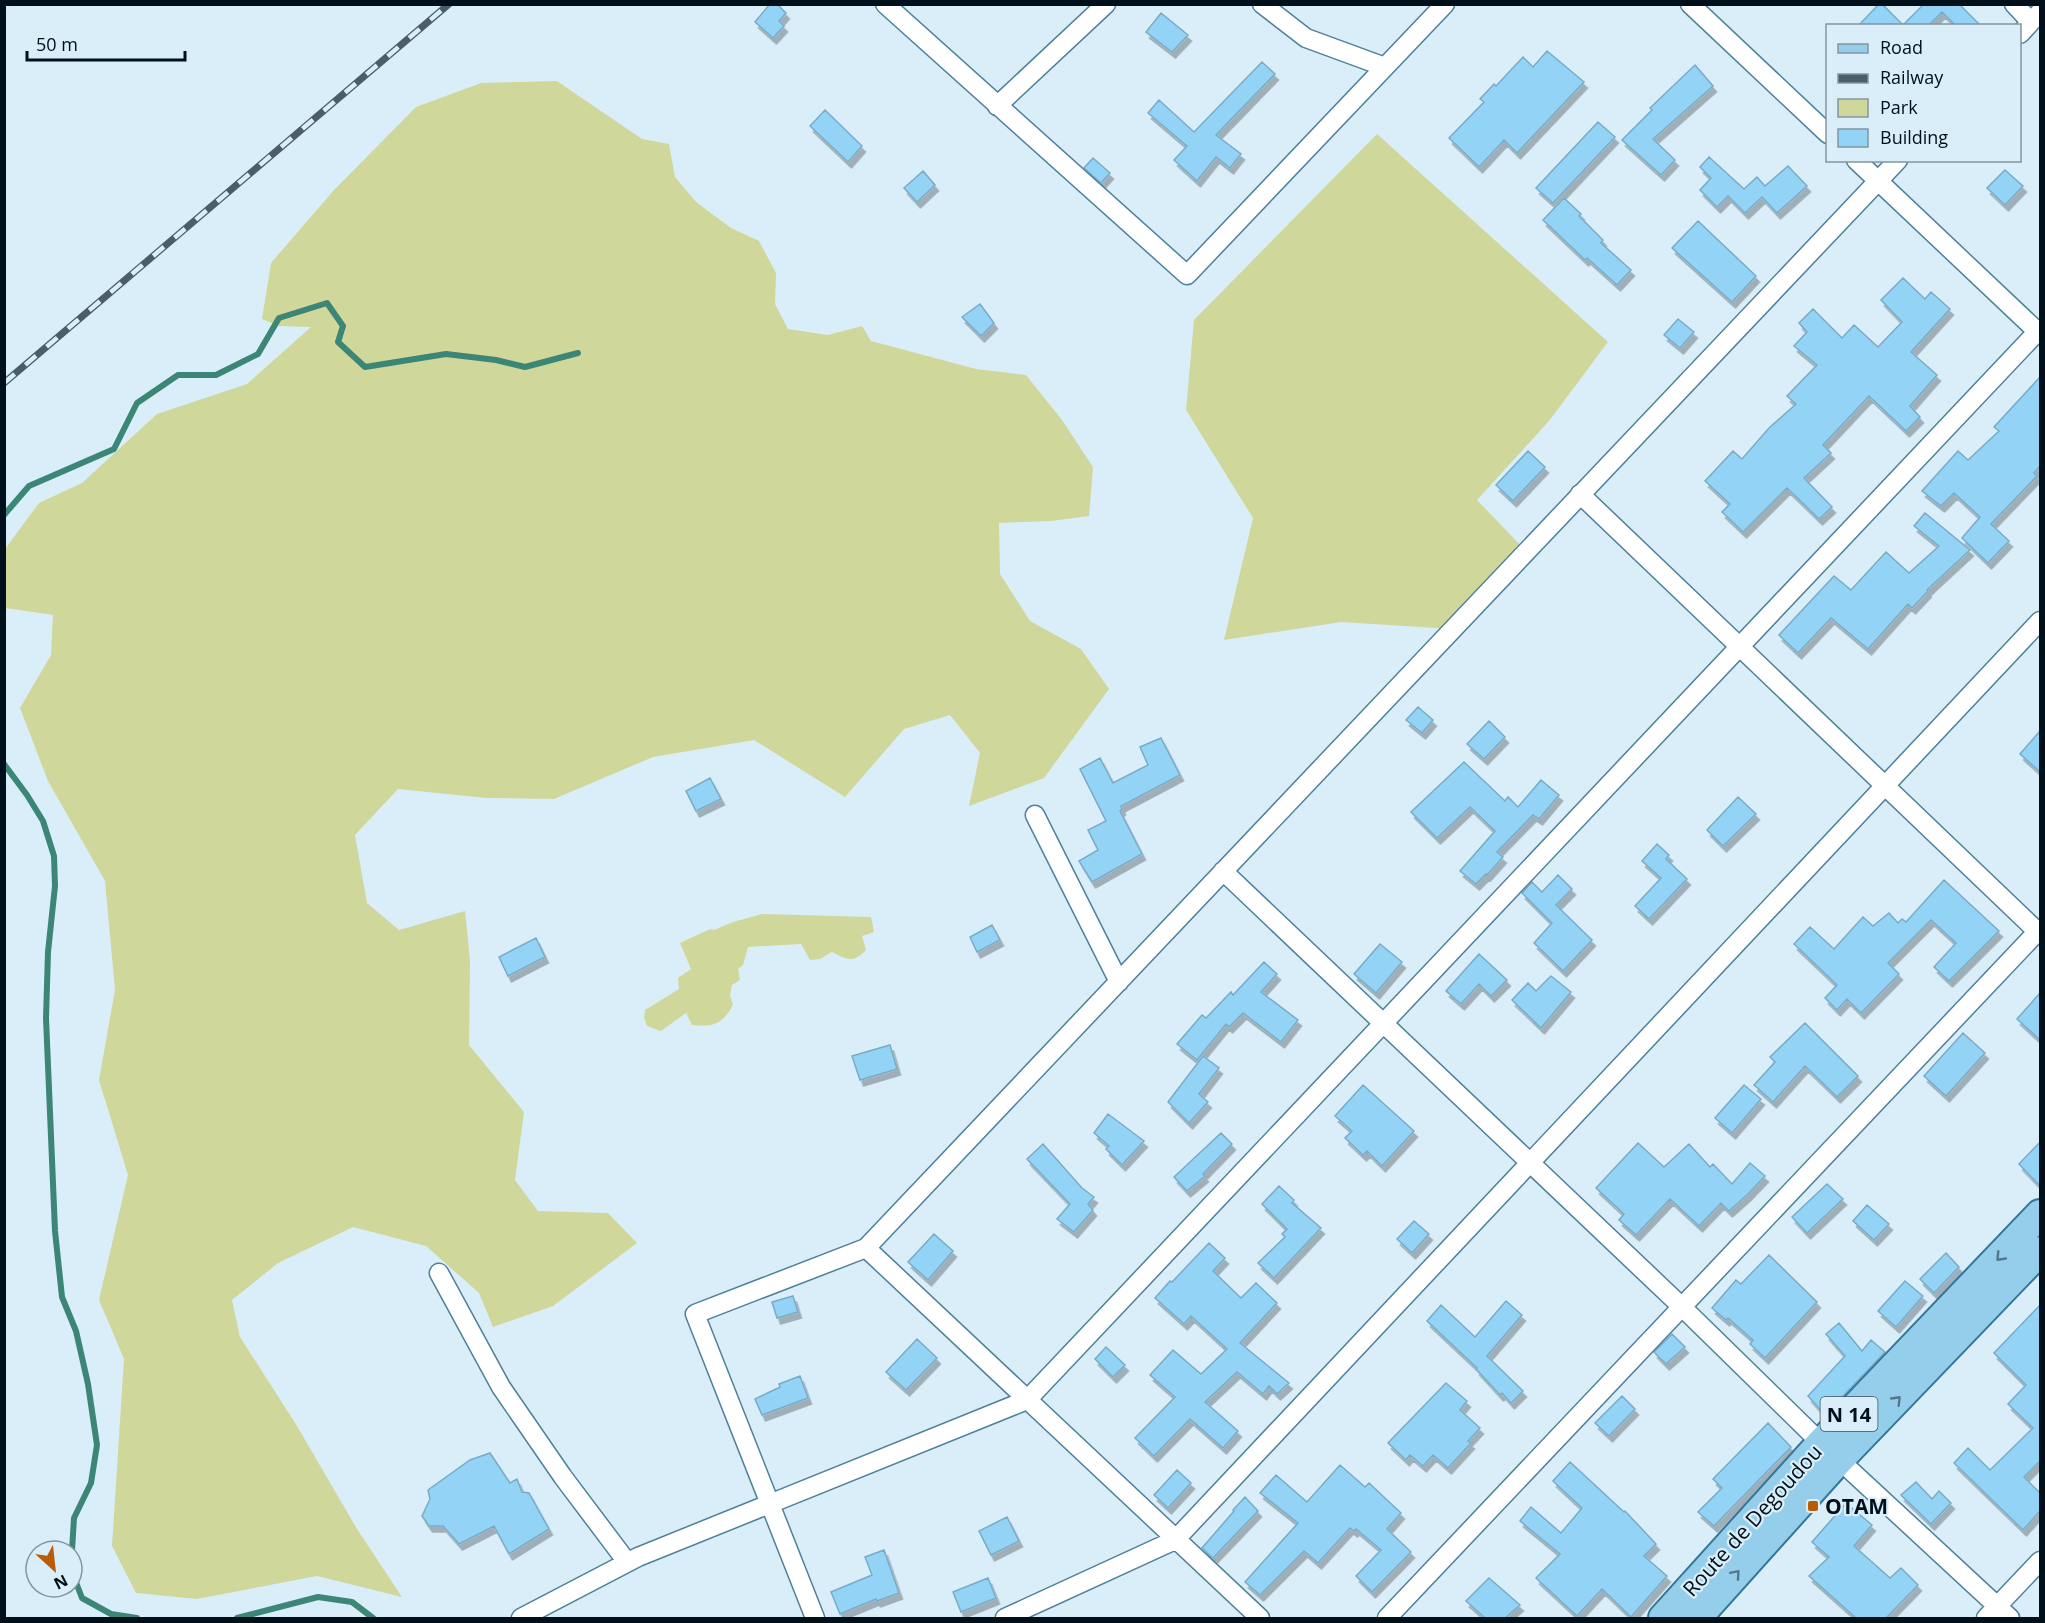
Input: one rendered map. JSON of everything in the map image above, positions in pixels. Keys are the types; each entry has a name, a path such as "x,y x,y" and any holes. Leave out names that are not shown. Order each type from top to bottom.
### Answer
{"main road":[{"name":"Route de Degoudou","path":"1697,1618 1830,1451 2040,1214"},
{"name":"Route de Degoudou","path":"1663,1618 1830,1451 2040,1251"}],"street":[{"path":"885,4 1187,275 1445,4"},
{"path":"997,106 1106,4"},
{"path":"1262,4 1305,38 1385,68"},
{"path":"1690,4 1826,133"},
{"path":"2014,4 2030,22"},
{"path":"522,1618 627,1562 1027,1400 2040,332 1858,162"},
{"path":"815,1618 695,1314 866,1248 1896,162"},
{"path":"1387,1618 2040,931 1580,494"},
{"path":"1005,1618 1175,1539 2040,621"},
{"path":"1035,815 1119,982"},
{"path":"1223,871 1682,1307 1998,1614 2040,1562"},
{"path":"866,1248 1260,1618"},
{"path":"438,1273 501,1387 562,1477 627,1562"}],"green space":[{"path":"557,81 642,139 669,144 675,177 696,202 731,228 759,241 776,273 775,304 788,329 828,335 862,326 871,341 976,369 1026,375 1062,420 1093,467 1089,516 1051,521 999,523 1000,574 1030,621 1081,649 1109,689 1044,778 969,806 980,753 950,715 904,729 845,797 754,740 653,757 554,799 486,798 398,789 355,835 367,903 399,930 465,911 470,960 469,1045 524,1112 515,1180 538,1211 608,1213 637,1243 553,1306 493,1327 479,1293 426,1246 353,1227 278,1263 232,1300 240,1337 297,1426 357,1529 402,1597 317,1576 197,1599 136,1593 112,1546 124,1359 99,1300 128,1175 99,1080 115,990 105,881 48,781 20,708 51,655 53,615 5,608 5,549 39,503 82,483 157,414 247,384 311,327 279,326 262,319 271,263 334,190 416,107 481,83"},
{"path":"1377,134 1608,342 1549,421 1477,500 1526,551 1452,629 1341,622 1224,640 1253,518 1186,410 1194,320"},
{"path":"762,914 871,917 874,932 862,936 866,950 858,957 850,959 832,952 820,959 810,960 801,944 748,947 743,965 738,969 740,980 732,985 730,995 733,1005 721,1021 706,1026 692,1025 686,1013 661,1031 647,1026 644,1017 645,1010 679,989 678,978 691,969 680,943 710,929 714,930"}],"building":[{"path":"770,4 777,4 786,13 779,21 784,26 773,38 755,22"},
{"path":"1879,4 1882,4 1902,24 1860,24"},
{"path":"1924,4 1959,4 1979,24 1954,24 1942,12 1930,24 1904,24"},
{"path":"1161,13 1188,35 1172,52 1146,32"},
{"path":"1547,51 1584,82 1517,153 1504,140 1479,167 1449,138 1484,102 1480,99 1494,84 1496,86 1523,57 1533,67"},
{"path":"1262,62 1275,74 1216,135 1241,154 1230,168 1216,157 1197,181 1174,160 1187,146 1148,113 1159,100 1194,132"},
{"path":"1695,65 1713,86 1653,139 1675,160 1661,175 1622,140 1652,110 1650,108"},
{"path":"825,110 862,146 848,162 810,126"},
{"path":"1598,122 1615,137 1553,203 1536,188"},
{"path":"1709,157 1744,189 1757,177 1765,186 1788,166 1807,186 1777,213 1762,197 1745,213 1728,196 1717,207 1700,190 1711,178 1700,167"},
{"path":"1093,158 1110,173 1101,183 1084,168"},
{"path":"2005,170 2023,186 2005,205 1987,188"},
{"path":"923,171 935,185 917,202 904,188"},
{"path":"1564,198 1603,240 1601,243 1631,270 1617,285 1587,258 1585,260 1543,220"},
{"path":"1698,221 1756,276 1732,302 1672,248"},
{"path":"1903,278 1925,299 1931,292 1950,309 1911,352 1937,375 1910,406 1920,417 1906,431 1869,396 1823,445 1831,453 1804,478 1832,507 1819,519 1787,488 1743,532 1722,512 1730,504 1705,481 1733,451 1742,459 1769,428 1796,404 1787,396 1817,365 1794,346 1807,332 1799,323 1813,309 1842,338 1854,325 1878,347 1902,322 1881,300"},
{"path":"980,304 994,323 981,336 962,317"},
{"path":"1678,319 1694,332 1680,348 1664,335"},
{"path":"2040,377 2040,466 2034,473 2037,476 1991,524 2009,541 1988,563 1962,538 1980,517 1954,493 1941,506 1922,491 1958,451 1968,460 1999,431 1994,427"},
{"path":"1528,451 1545,467 1513,501 1496,485"},
{"path":"1925,513 1970,550 1927,590 1912,608 1908,604 1868,649 1831,618 1798,653 1779,635 1834,576 1851,590 1886,552 1909,573 1939,546 1914,526"},
{"path":"1418,707 1433,720 1422,733 1406,720"},
{"path":"1489,721 1505,737 1484,759 1467,744"},
{"path":"2040,731 2040,772 2020,754"},
{"path":"1161,738 1180,775 1121,806 1120,811 1142,854 1092,882 1079,861 1098,850 1088,830 1106,821 1080,769 1100,758 1113,783 1148,765 1140,747"},
{"path":"1464,762 1505,801 1508,797 1518,807 1541,780 1559,795 1539,819 1533,815 1497,852 1503,857 1476,884 1460,871 1495,831 1470,807 1437,838 1411,812"},
{"path":"710,778 721,799 696,811 686,791"},
{"path":"1738,797 1756,814 1723,846 1707,830"},
{"path":"1657,844 1669,855 1666,859 1687,879 1649,919 1635,906 1661,878 1642,861"},
{"path":"1558,875 1572,889 1556,905 1592,940 1563,971 1534,943 1552,923 1522,893 1532,882 1542,892"},
{"path":"1944,880 1999,931 1949,981 1934,967 1956,943 1931,920 1888,963 1899,974 1861,1013 1847,999 1837,1010 1825,998 1837,985 1794,944 1810,927 1834,949 1863,917 1873,926 1889,913 1898,923 1902,919 1906,922"},
{"path":"992,925 1000,940 977,952 970,937"},
{"path":"536,938 545,957 508,976 499,957"},
{"path":"1380,944 1402,962 1376,993 1354,974"},
{"path":"1479,954 1507,980 1491,996 1479,984 1461,1004 1446,991"},
{"path":"1264,962 1277,974 1261,992 1298,1020 1281,1042 1243,1013 1229,1027 1226,1024 1197,1060 1177,1044 1202,1015 1206,1018 1231,992 1233,995"},
{"path":"1551,976 1571,992 1541,1028 1512,1000 1528,983 1536,991"},
{"path":"2040,993 2040,1040 2017,1019"},
{"path":"1805,1023 1858,1076 1837,1097 1805,1066 1773,1102 1754,1085 1775,1062 1770,1057"},
{"path":"1963,1033 1985,1053 1946,1096 1924,1076"},
{"path":"890,1045 897,1069 860,1080 852,1056"},
{"path":"1203,1056 1219,1068 1199,1094 1208,1102 1189,1123 1168,1102"},
{"path":"1363,1085 1414,1131 1382,1166 1367,1151 1363,1155 1345,1138 1352,1131 1335,1116"},
{"path":"1744,1085 1761,1099 1732,1133 1715,1118"},
{"path":"1108,1114 1144,1141 1122,1165 1106,1149 1109,1146 1094,1133"},
{"path":"1221,1133 1232,1144 1203,1174 1205,1176 1187,1191 1174,1177"},
{"path":"2040,1142 2040,1186 2019,1164"},
{"path":"1638,1143 1664,1167 1689,1144 1710,1167 1713,1164 1732,1184 1750,1163 1765,1176 1729,1211 1721,1203 1699,1226 1670,1199 1636,1235 1619,1220 1624,1214 1596,1188"},
{"path":"1043,1144 1082,1188 1094,1197 1088,1204 1093,1210 1074,1232 1057,1219 1070,1204 1027,1159"},
{"path":"1827,1184 1843,1199 1807,1233 1792,1217"},
{"path":"1279,1186 1294,1200 1292,1203 1321,1228 1274,1278 1258,1263 1285,1237 1282,1234 1287,1229 1262,1204"},
{"path":"1867,1205 1889,1224 1874,1240 1853,1221"},
{"path":"1414,1221 1429,1234 1412,1253 1397,1239"},
{"path":"934,1234 953,1251 928,1280 908,1262"},
{"path":"1209,1243 1225,1258 1213,1271 1241,1298 1256,1283 1277,1303 1240,1343 1289,1383 1277,1394 1269,1386 1263,1394 1237,1372 1205,1402 1238,1431 1223,1448 1190,1419 1154,1456 1135,1438 1175,1397 1150,1375 1173,1350 1201,1374 1227,1349 1191,1316 1184,1324 1155,1298"},
{"path":"1946,1253 1959,1267 1934,1293 1920,1279"},
{"path":"1769,1255 1817,1302 1765,1358 1750,1344 1753,1340 1728,1318 1726,1320 1712,1308 1736,1280 1741,1284"},
{"path":"1905,1281 1923,1296 1896,1327 1878,1311"},
{"path":"793,1296 798,1312 777,1318 772,1302"},
{"path":"1506,1301 1522,1315 1487,1356 1523,1391 1511,1403 1502,1393 1500,1395 1477,1368 1427,1321 1441,1305 1475,1337"},
{"path":"2040,1305 2040,1461 2024,1477 2040,1493 2040,1511 2023,1530 1954,1463 1968,1448 1990,1470 2033,1428 2008,1404 2026,1385 1994,1353"},
{"path":"1839,1323 1862,1351 1871,1340 1885,1352 1825,1415 1808,1396 1845,1356 1826,1334"},
{"path":"1672,1334 1685,1347 1666,1364 1654,1352"},
{"path":"917,1339 937,1358 906,1390 886,1372"},
{"path":"1106,1347 1125,1365 1113,1377 1095,1359"},
{"path":"800,1376 808,1398 762,1415 755,1399 780,1387 779,1384"},
{"path":"1446,1383 1467,1401 1460,1410 1480,1428 1468,1441 1471,1443 1448,1468 1433,1455 1423,1466 1410,1455 1406,1460 1388,1443"},
{"path":"1622,1396 1635,1409 1609,1436 1595,1423"},
{"path":"1768,1423 1791,1447 1714,1526 1698,1512 1722,1488 1713,1479"},
{"path":"490,1453 510,1483 517,1479 522,1492 529,1493 549,1529 509,1554 494,1526 459,1544 443,1526 429,1526 422,1516 430,1499 428,1490 470,1460"},
{"path":"1570,1462 1625,1511 1656,1544 1644,1556 1667,1576 1631,1617 1602,1589 1577,1616 1536,1578 1560,1554 1520,1521 1531,1507 1561,1533 1582,1508 1553,1481"},
{"path":"1340,1465 1365,1487 1369,1483 1401,1513 1387,1529 1411,1552 1372,1592 1356,1576 1381,1550 1356,1529 1354,1531 1350,1528 1318,1563 1304,1551 1260,1595 1245,1582 1298,1523 1260,1493 1276,1475 1307,1502"},
{"path":"1177,1470 1191,1483 1168,1508 1154,1495"},
{"path":"1916,1482 1932,1499 1939,1491 1951,1503 1931,1524 1901,1495"},
{"path":"1245,1497 1258,1511 1213,1558 1202,1548"},
{"path":"1846,1503 1872,1525 1854,1546 1890,1578 1901,1568 1918,1585 1886,1618 1856,1618 1809,1576 1829,1557 1812,1542"},
{"path":"1007,1517 1019,1541 991,1555 979,1531"},
{"path":"884,1550 899,1593 877,1601 876,1599 840,1614 831,1592 872,1575 865,1557"},
{"path":"988,1578 996,1598 961,1612 953,1592"},
{"path":"1489,1578 1520,1605 1505,1618 1485,1618 1466,1601"}],"waterway":[{"path":"4,515 29,486 114,449 137,403 178,375 216,375 258,354 279,318 327,303 343,326 338,342 365,367 446,354 496,360 525,367 578,353"},
{"path":"4,764 43,821 54,856 55,886 48,952 46,1018 55,1231 62,1297 76,1331 88,1384 97,1445 91,1483 74,1518 73,1539"},
{"path":"237,1618 318,1597 352,1602 373,1618"},
{"path":"84,1599 111,1614 137,1618"}],"railway":[{"path":"4,383 449,4"}],"place":[{"name":"OTAM","path":"1813,1506"}]}
